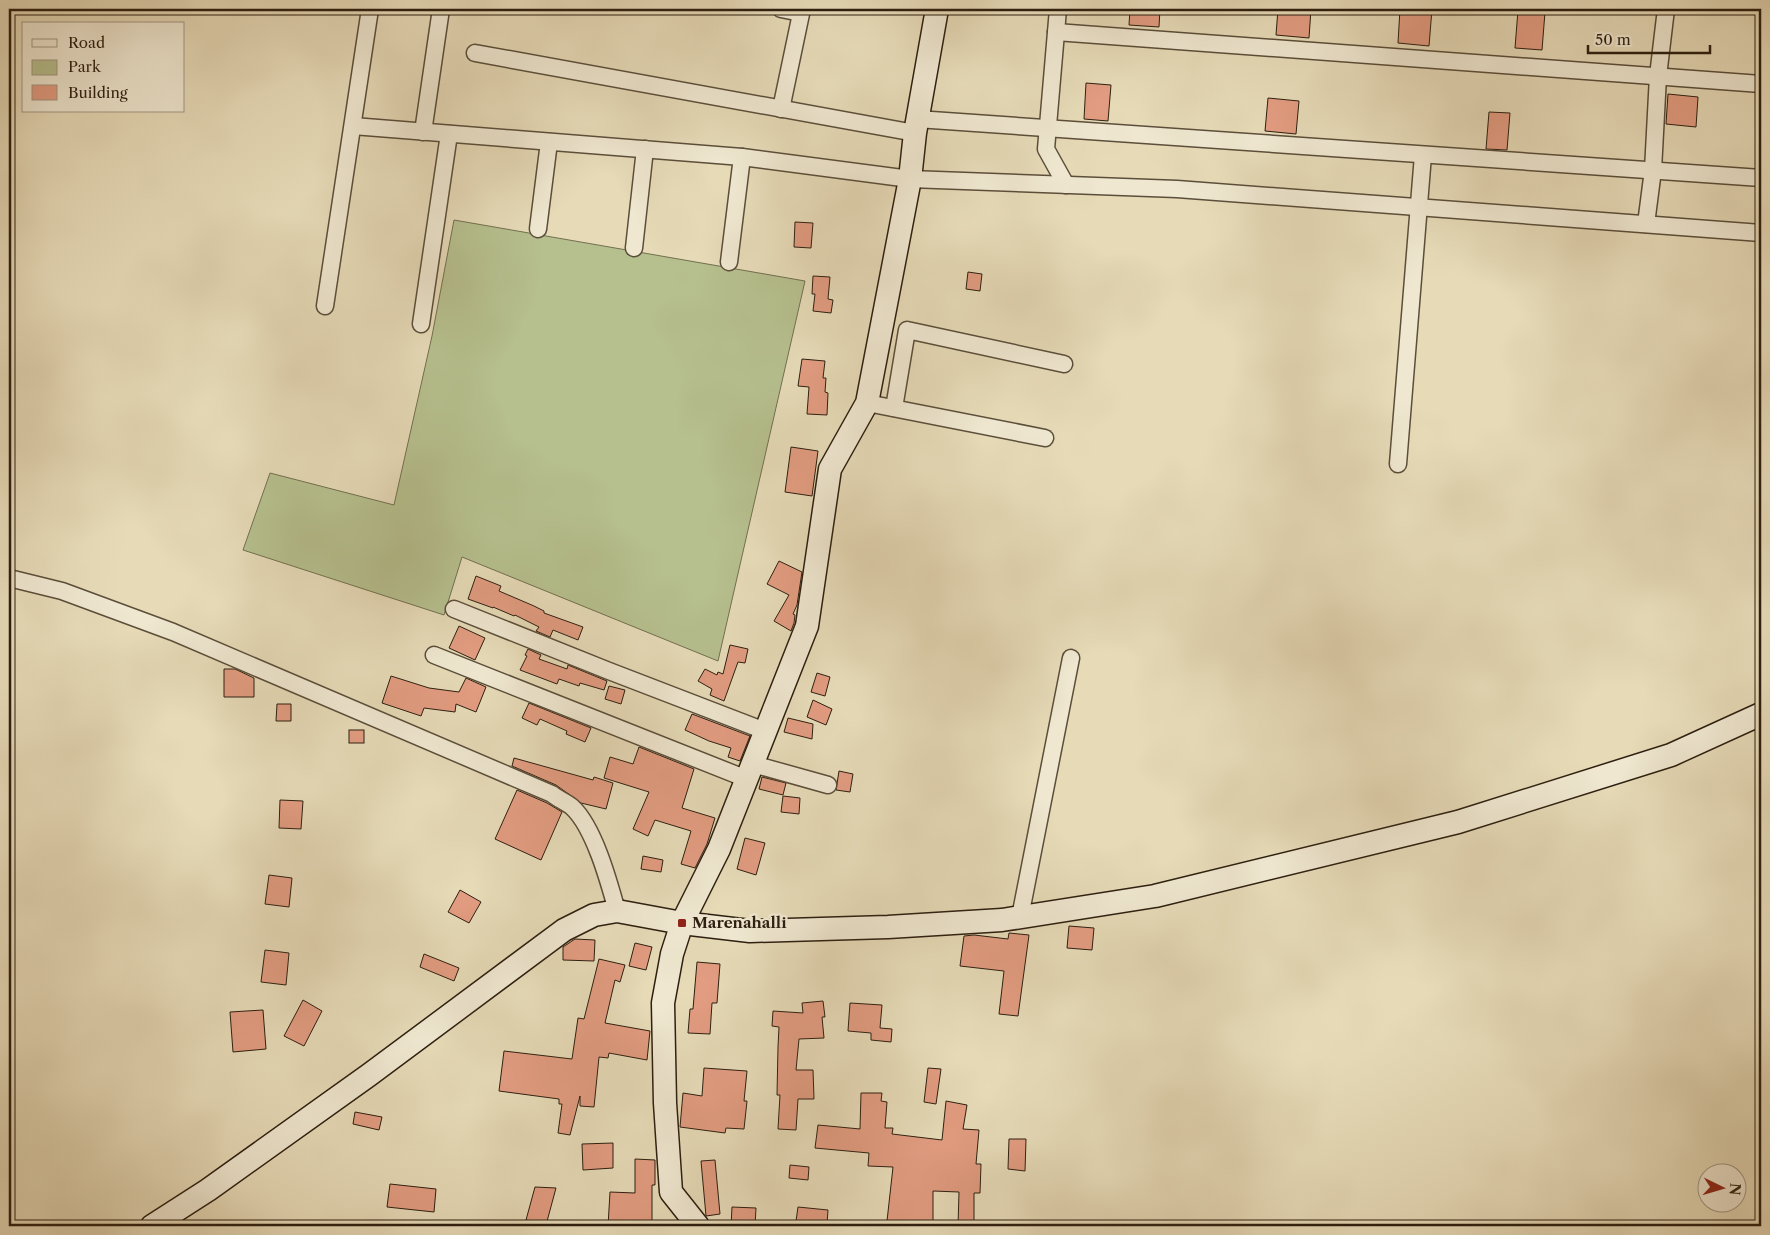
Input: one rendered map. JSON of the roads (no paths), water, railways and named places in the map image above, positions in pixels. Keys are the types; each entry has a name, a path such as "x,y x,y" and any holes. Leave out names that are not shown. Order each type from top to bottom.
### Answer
{"main road":[{"path":"698,1226 671,1192 665,1103 663,1003 672,954 682,923 719,849 808,626 830,469 867,403 910,179 916,126 938,9"},
{"path":"152,1226 208,1190 564,930 594,915 617,911 682,923 750,932 888,927 1002,920 1155,896 1458,822 1672,755 1761,714"}],"street":[{"path":"325,306 370,9"},
{"path":"423,132 441,9"},
{"path":"781,9 802,11 781,109"},
{"path":"1058,9 1046,149 1066,185"},
{"path":"1646,224 1653,170 1658,76 1666,9"},
{"path":"1056,32 1761,84"},
{"path":"474,53 781,109 916,126 1048,129 1761,178"},
{"path":"353,126 742,157 910,179 1177,189 1761,233"},
{"path":"421,324 448,134"},
{"path":"538,229 549,142"},
{"path":"634,248 645,150"},
{"path":"1398,464 1423,155"},
{"path":"729,262 742,157"},
{"path":"894,408 907,330 1064,364"},
{"path":"867,403 1045,438"},
{"path":"9,578 62,591 173,632 552,794 572,808 584,822 596,846 617,911"},
{"path":"454,609 765,731"},
{"path":"434,655 750,771 828,785"},
{"path":"1020,917 1070,658"}],"place":[{"name":"Marenahalli","path":"682,923"}]}
